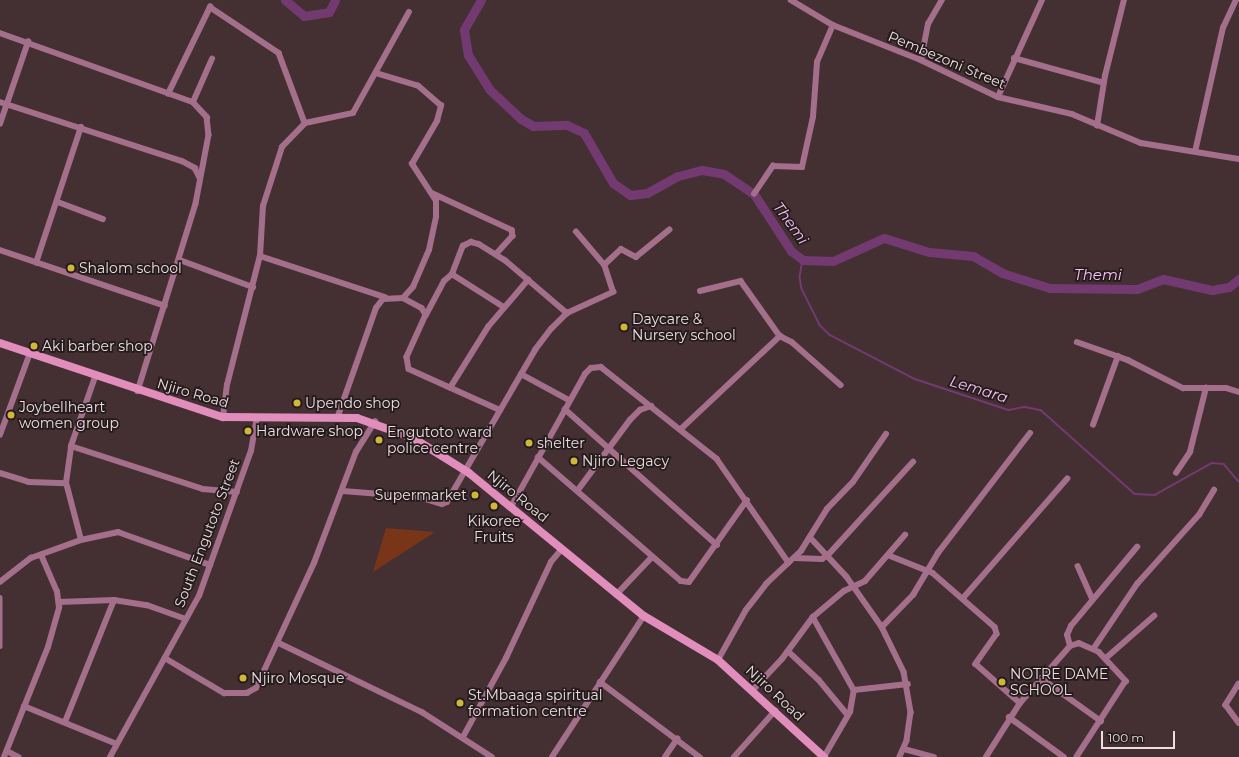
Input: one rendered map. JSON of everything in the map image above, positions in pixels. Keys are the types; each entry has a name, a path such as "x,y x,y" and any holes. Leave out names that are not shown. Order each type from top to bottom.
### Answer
{"street":[{"name":"Pembezoni Street","path":"791,0 833,25 920,60 998,97 1072,114 1097,126 1141,143 1239,158"},
{"path":"920,60 928,24 942,0"},
{"path":"998,97 1014,58 1042,0"},
{"path":"1097,126 1104,83 1124,0"},
{"path":"1195,152 1223,28 1236,0"},
{"path":"168,94 210,7 279,53 305,123"},
{"path":"224,417 227,384 260,256 264,206 282,147 305,123 351,116 378,74 409,12"},
{"path":"754,194 772,166 802,167 811,128 817,62 833,25"},
{"path":"0,33 193,102 204,113 209,127 200,180 180,260 138,391"},
{"path":"0,124 28,42"},
{"path":"1014,58 1104,83"},
{"path":"193,102 212,60"},
{"path":"378,74 418,86 441,106 437,121 412,164 414,173 432,193 512,230 513,236 497,254"},
{"path":"0,102 182,161 197,170 200,180"},
{"path":"36,263 58,202 68,158 81,127"},
{"path":"403,298 413,287 429,250 436,217 432,193"},
{"path":"58,202 103,219"},
{"path":"604,265 621,249 636,257 669,230"},
{"path":"343,491 419,497 442,504 466,471 535,350 567,313 613,292 604,265 576,232"},
{"path":"500,410 409,369 406,364 426,315 444,280 452,274 466,243 479,244 497,254 567,313"},
{"path":"0,250 165,306"},
{"path":"260,256 385,298 403,298 422,308 426,315"},
{"path":"180,260 253,287"},
{"path":"452,274 504,307"},
{"path":"450,388 504,307 528,280"},
{"path":"700,291 741,281 780,336 792,342 840,385"},
{"path":"338,416 362,339 376,308 385,298"},
{"path":"680,429 780,336"},
{"path":"1077,342 1118,356 1176,386 1239,392"},
{"name":"Njiro Road","path":"0,343 95,377 224,417 257,418 338,416 374,422 413,438 466,471 562,548 616,595 644,616 718,660 753,690 824,757"},
{"path":"0,435 2,420 30,353"},
{"path":"1093,424 1118,356"},
{"path":"511,507 569,400 587,371 595,366 616,377 717,459 747,500 789,563"},
{"path":"521,374 569,400"},
{"path":"81,540 66,483 71,446 95,377"},
{"path":"1176,473 1190,452 1206,388"},
{"path":"578,490 607,449 636,414 651,406"},
{"path":"565,409 607,449 717,545"},
{"name":"South Engutoto Street","path":"110,757 186,620 210,565 254,443 257,418"},
{"path":"165,658 224,693 247,693 262,680 343,491 356,452 374,422"},
{"path":"882,628 913,594 928,570 1030,433"},
{"path":"718,660 746,610 795,558 827,509 853,482 886,434"},
{"path":"71,446 203,489 237,492"},
{"path":"538,457 578,490 652,557 681,581 689,582 717,545 747,500"},
{"path":"795,558 822,559 828,555 913,462"},
{"path":"0,473 29,482 66,483"},
{"path":"964,597 1067,479"},
{"path":"1094,648 1137,584 1199,515 1214,490"},
{"path":"0,582 18,565 41,555 81,540 118,532 210,565"},
{"path":"753,690 788,651 813,617 841,593 854,588 865,581 905,534"},
{"path":"810,537 828,555 854,588 882,628 908,684 910,712 904,749 900,757"},
{"path":"1070,646 1068,632 1093,599 1137,547"},
{"path":"462,737 506,658 551,562 562,548"},
{"path":"4,757 48,646 59,602 41,555"},
{"path":"888,555 928,570 964,597 998,631 978,659 978,667 1020,703"},
{"path":"616,595 652,557"},
{"path":"1078,566 1093,599"},
{"path":"0,598 0,646"},
{"path":"59,602 114,600 147,605 186,620"},
{"path":"65,722 114,600"},
{"path":"552,757 644,616"},
{"path":"1106,658 1154,616"},
{"path":"813,617 854,690 848,715 824,757"},
{"path":"279,643 422,712 492,757"},
{"path":"986,757 1009,717 1020,703 1070,646 1079,643 1094,648 1106,658 1126,682 1077,757"},
{"path":"788,651 827,688 848,715"},
{"path":"1041,678 1101,721"},
{"path":"600,682 700,757"},
{"path":"854,690 908,684"},
{"path":"1239,684 1226,705 1239,723"},
{"path":"24,706 117,744"},
{"path":"734,757 775,711"},
{"path":"1009,717 1064,757"},
{"path":"666,757 677,739"},
{"path":"904,749 934,757"},
{"path":"6,751 19,757"}],"shaded area":[{"path":"386,528 435,532 373,572"}],"waterway":[{"name":"Themi","path":"285,0 304,16 329,12 335,0"},
{"name":"Themi","path":"481,0 464,30 468,55 489,89 521,119 533,126 567,125 584,133 613,183 630,195 647,193 678,176 702,170 724,174 754,194 791,251 803,260 833,261 884,238 929,252 973,256 1002,273 1050,288 1137,289 1163,279 1212,290 1229,287 1239,279"},
{"name":"Lemara","path":"803,260 800,277 802,289 820,325 830,335 915,379 1009,410 1025,407 1041,410 1135,494 1155,495 1212,463 1224,464 1239,482"}],"place":[{"name":"Shalom school","path":"71,268"},
{"name":"Daycare & Nursery school","path":"624,327"},
{"name":"Aki barber shop","path":"34,346"},
{"name":"Upendo shop","path":"297,403"},
{"name":"Joybellheart women group","path":"11,415"},
{"name":"Hardware shop","path":"248,431"},
{"name":"Engutoto ward police centre","path":"379,440"},
{"name":"shelter","path":"529,443"},
{"name":"Njiro Legacy","path":"574,461"},
{"name":"Supermarket","path":"475,495"},
{"name":"Kikoree Fruits","path":"494,506"},
{"name":"Njiro Mosque","path":"243,678"},
{"name":"NOTRE DAME SCHOOL","path":"1002,682"},
{"name":"St.Mbaaga spiritual formation centre","path":"460,703"}]}
